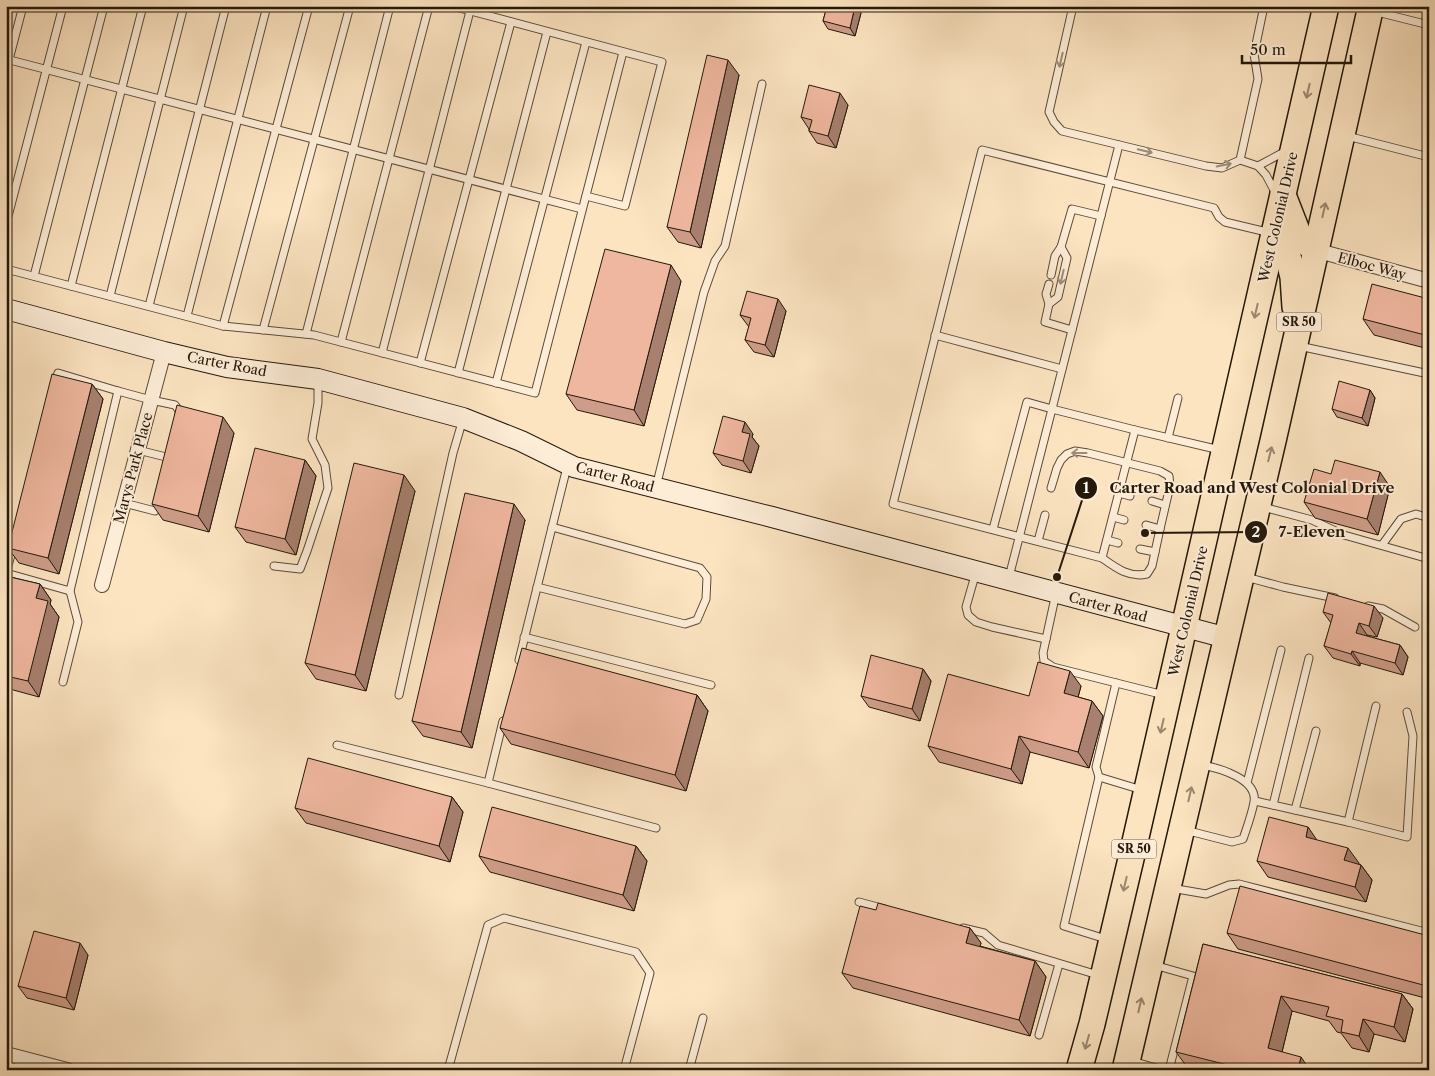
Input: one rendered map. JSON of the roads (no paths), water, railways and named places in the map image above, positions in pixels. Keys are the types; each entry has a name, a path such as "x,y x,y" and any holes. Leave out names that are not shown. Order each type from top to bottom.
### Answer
{"highway":[{"name":"West Colonial Drive","path":"1079,1070 1092,1024 1147,791 1326,6"},
{"name":"SR 50","path":"1126,1065 1258,506 1370,8"},
{"path":"1282,199 1299,236 1315,250"},
{"path":"1274,234 1288,256 1293,277 1295,294 1294,344"}],"street":[{"name":"Elboc Way","path":"1315,250 1429,281"},
{"name":"Carter Road","path":"6,309 164,352 227,367 318,380 463,418 521,441 574,467 1227,638"},
{"name":"Marys Park Place","path":"102,585 164,352"},
{"path":"6,1054 67,1070"}],"lane":[{"path":"6,71 23,6"},
{"path":"6,224 63,6"},
{"path":"34,276 104,6"},
{"path":"71,286 143,6"},
{"path":"110,296 184,6"},
{"path":"149,306 226,6"},
{"path":"187,316 267,6"},
{"path":"224,326 309,6"},
{"path":"263,330 350,6"},
{"path":"306,334 390,6"},
{"path":"341,342 428,6"},
{"path":"452,6 662,62 625,206 586,196"},
{"path":"1240,160 1258,80 1254,54 1264,6"},
{"path":"1370,8 1429,25"},
{"path":"1072,9 1049,112 1054,122 1062,131 1206,166 1222,168 1240,160 1258,166 1282,199"},
{"path":"382,353 470,11"},
{"path":"420,363 511,22"},
{"path":"458,373 548,32"},
{"path":"496,383 586,42"},
{"path":"6,269 224,326 306,334 535,393 623,52"},
{"path":"8,59 582,209"},
{"path":"656,488 704,292 715,261 725,246 762,84"},
{"path":"1341,134 1429,157"},
{"path":"1008,580 1119,144"},
{"path":"1258,166 1295,146"},
{"path":"1052,488 1056,468 1067,454 1075,451 1088,452 1127,462 1160,471 1168,476 1170,486 1152,566 1147,574 1139,576 1118,570 1102,558 893,504 982,150 1214,208 1219,217 1225,222 1274,234"},
{"path":"1051,275 1055,256 1061,247 1072,209 1101,216"},
{"path":"1049,304 1058,297 1067,258 1061,247"},
{"path":"1049,284 1046,294 1049,304 1045,322 1072,330"},
{"path":"935,335 1062,369"},
{"path":"1294,344 1313,350 1429,374"},
{"path":"53,392 58,373 175,406 180,412 178,421"},
{"path":"274,566 300,569 328,488 325,465 312,439 318,403 318,380"},
{"path":"62,682 78,622 70,591 118,391"},
{"path":"1168,438 1178,398"},
{"path":"993,529 1027,402 1224,451"},
{"path":"399,695 453,453 463,418"},
{"path":"1102,558 1135,430"},
{"path":"168,466 172,448"},
{"path":"138,450 170,458"},
{"path":"518,664 568,464"},
{"path":"1119,493 1130,496"},
{"path":"124,503 156,511 161,499"},
{"path":"1152,501 1165,505"},
{"path":"1258,506 1312,520 1344,535 1429,559"},
{"path":"1038,541 1045,514"},
{"path":"1382,545 1401,520 1416,514 1429,518"},
{"path":"1113,516 1124,520"},
{"path":"1146,525 1160,529"},
{"path":"537,587 556,590 685,624 697,620 706,599 707,577 700,568 552,527"},
{"path":"16,535 6,573 70,591"},
{"path":"1107,540 1118,543"},
{"path":"1140,549 1155,552"},
{"path":"976,572 966,607 968,614 976,622 1046,639"},
{"path":"1241,576 1345,601"},
{"path":"1056,593 1043,653 1044,661 1053,667 1168,696"},
{"path":"1364,605 1383,610 1415,627"},
{"path":"524,637 711,684"},
{"path":"1247,783 1281,650"},
{"path":"1273,805 1309,658"},
{"path":"1112,941 1064,926 1099,777 1096,767 1116,683"},
{"path":"1348,822 1376,706"},
{"path":"488,783 506,710"},
{"path":"1254,801 1407,837 1413,736 1407,712"},
{"path":"1295,810 1316,731"},
{"path":"337,745 656,828"},
{"path":"1182,829 1232,842 1243,839 1254,801 1254,794 1247,783 1218,768 1197,764"},
{"path":"1099,777 1147,791"},
{"path":"1168,888 1206,894 1229,885 1238,884 1429,933"},
{"path":"859,902 897,912"},
{"path":"448,1070 488,925 504,918 636,952 650,973 624,1070"},
{"path":"955,926 984,933 998,945 1103,976"},
{"path":"1039,1036 1059,964"},
{"path":"1150,964 1193,976 1169,1070"},
{"path":"689,1070 703,1018"},
{"path":"1126,1065 1163,1070"}],"place":[{"name":"7-Eleven","path":"1145,533"},
{"name":"Carter Road and West Colonial Drive","path":"1057,577"}]}
